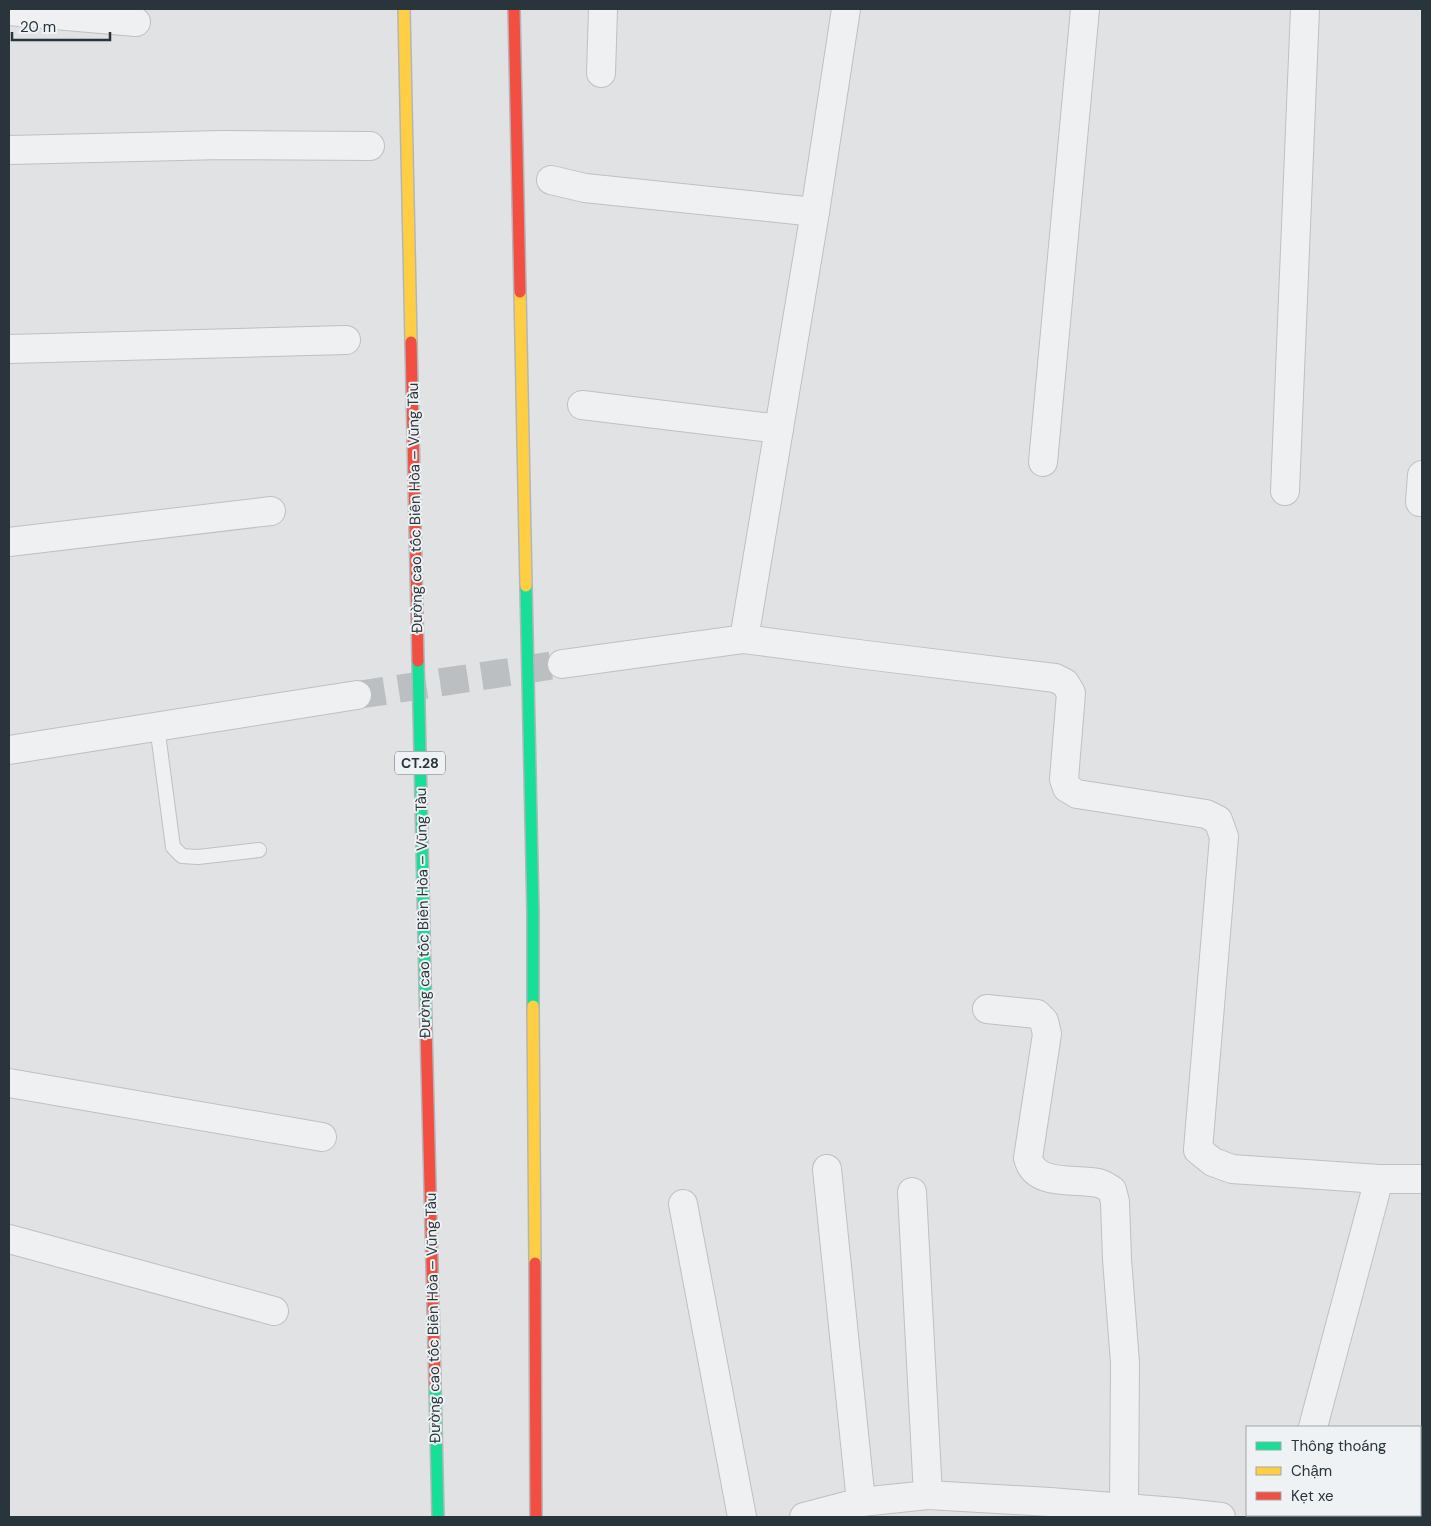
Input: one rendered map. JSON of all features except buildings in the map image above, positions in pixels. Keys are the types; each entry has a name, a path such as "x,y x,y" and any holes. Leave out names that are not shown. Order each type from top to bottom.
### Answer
{"highway":[{"name":"Đường cao tốc Biên Hòa – Vũng Tàu","path":"404,9 423,926 438,1517"},
{"path":"514,9 533,902 536,1517"}],"street":[{"path":"601,73 603,9"},
{"path":"744,639 815,212 846,9"},
{"path":"1043,462 1086,9"},
{"path":"1285,491 1305,9"},
{"path":"9,11 136,22"},
{"path":"9,150 223,145 370,146"},
{"path":"551,180 585,188 815,212"},
{"path":"9,349 346,340"},
{"path":"582,405 779,429"},
{"path":"1420,502 1422,475"},
{"path":"9,542 271,511"},
{"path":"562,664 744,639 1055,678 1065,683 1071,693 1064,779 1067,788 1077,794 1206,814 1218,820 1224,837 1198,1150 1213,1162 1232,1169 1379,1179 1422,1179"},
{"path":"9,750 357,695"},
{"path":"987,1009 1037,1014 1044,1021 1046,1034 1028,1158 1030,1168 1054,1180 1100,1183 1112,1190 1114,1196 1125,1363 1124,1508"},
{"path":"9,1083 322,1138"},
{"path":"827,1169 861,1502"},
{"path":"1313,1426 1379,1179"},
{"path":"912,1192 928,1496"},
{"path":"683,1204 742,1517"},
{"path":"9,1239 274,1311"},
{"path":"804,1517 861,1502 928,1496 1124,1508 1175,1515 1221,1517"}],"lane":[{"path":"157,726 173,847 182,856 198,857 260,850"}],"tunnel":[{"path":"357,695 562,664"}],"traffic: fast":[{"path":"526,586 533,912 533,1006"},
{"path":"418,661 426,1026"},
{"path":"435,1385 438,1517"}],"traffic: slow":[{"path":"404,9 411,342"},
{"path":"520,292 526,586"},
{"path":"533,1006 535,1263"}],"traffic: jam":[{"path":"514,9 520,292"},
{"path":"411,342 418,661"},
{"path":"426,1026 435,1385"},
{"path":"535,1263 536,1517"}]}
